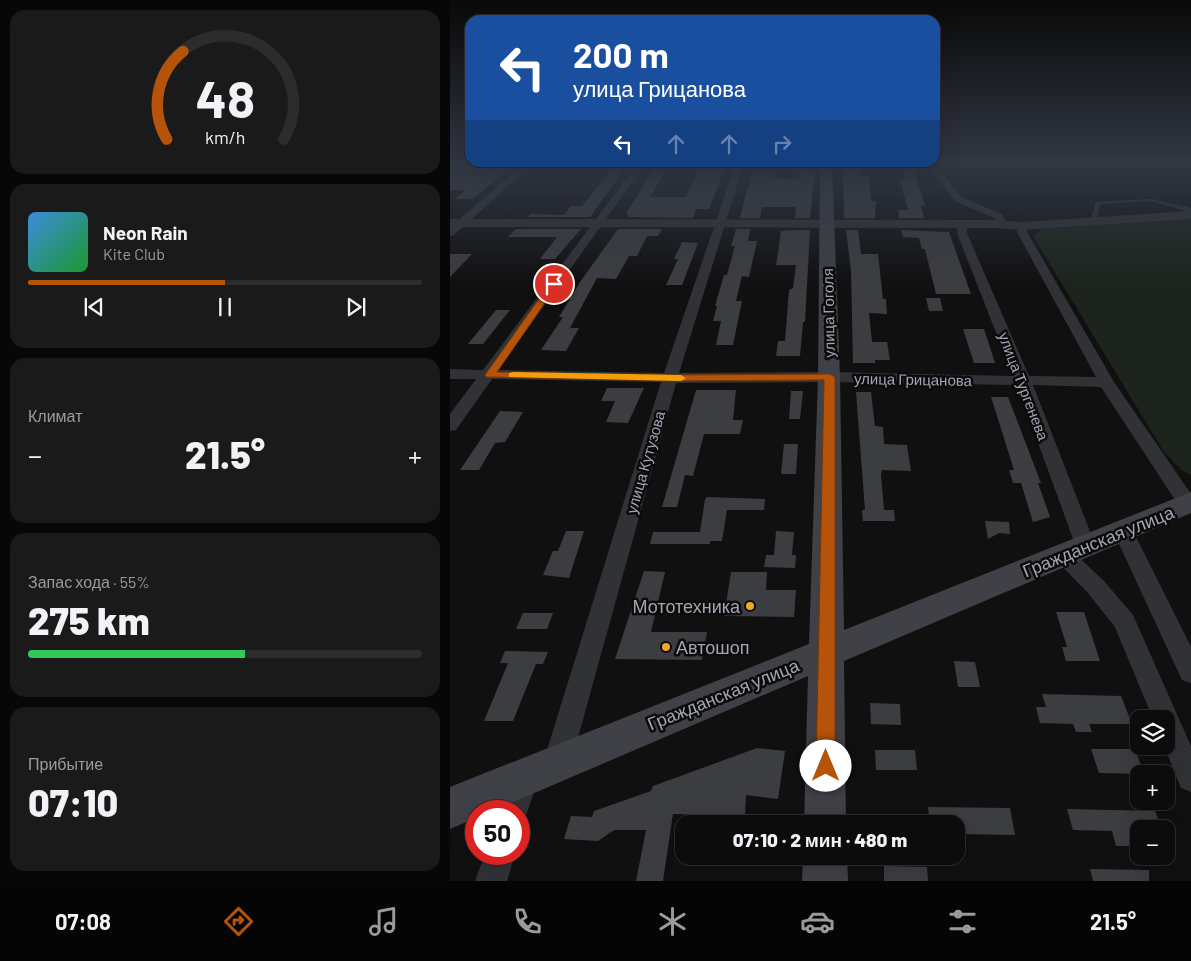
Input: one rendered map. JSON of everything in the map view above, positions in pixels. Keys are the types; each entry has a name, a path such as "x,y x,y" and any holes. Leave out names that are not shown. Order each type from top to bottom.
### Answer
{"main road":[{"name":"улица Гоголя","path":"825,815 830,377 826,204"},
{"name":"Гражданская улица","path":"450,808 1189,503"},
{"path":"825,865 825,881"}],"street":[{"path":"450,233 455,223 479,204"},
{"path":"450,426 490,375 611,204"},
{"name":"улица Кутузова","path":"521,800 541,769 726,204"},
{"path":"970,204 998,216 1002,224"},
{"path":"455,223 1002,224 1022,226 1191,215"},
{"name":"улица Тургенева","path":"962,225 962,233 1023,381 1074,551 1096,587 1125,622 1162,710"},
{"path":"1022,226 1022,232 1106,382 1189,503"},
{"name":"улица Грицанова","path":"450,374 670,378 830,377 1106,382"},
{"path":"1123,531 1191,672"},
{"name":"улица Тургенева","path":"1175,740 1191,778"},
{"path":"491,881 496,865"}],"lane":[{"path":"1093,222 1098,204"},
{"path":"1167,204 1191,210"}],"shaded area":[{"path":"1191,219 1191,475 1181,470 1164,452 1033,236 1043,229"}],"building":[{"path":"584,204 599,204 590,217 527,217 530,214 564,215 571,206 582,206"},
{"path":"632,204 711,204 709,209 696,209 693,218 626,217 629,213 626,213"},
{"path":"744,204 811,204 810,218 795,218 796,207 762,207 760,218 740,218"},
{"path":"844,204 876,204 875,218 844,218"},
{"path":"906,204 924,204 925,206 921,206 924,218 899,218 898,210 908,210"},
{"path":"516,229 581,229 555,259 540,259 557,237 508,237"},
{"path":"618,229 662,229 658,236 647,236 637,256 629,256 616,279 597,278 570,328 579,328 566,351 541,350 563,317 559,317 580,282"},
{"path":"736,229 750,229 748,241 757,241 749,277 742,276 736,301 742,301 733,345 716,345 721,321 713,321 717,306 715,306 724,275 727,275 735,246 731,246"},
{"path":"810,230 805,322 803,322 800,356 776,356 778,341 785,341 789,290 793,288 796,265 776,265 781,231"},
{"path":"846,230 858,230 861,254 878,254 883,299 886,299 887,314 869,313 872,342 887,342 890,360 875,360 875,363 853,363 851,271"},
{"path":"901,230 949,232 971,294 936,294 925,249 922,249 919,238 903,237"},
{"path":"682,242 698,243 682,285 666,285 678,259 674,259"},
{"path":"450,254 472,254 450,277"},
{"path":"926,298 940,298 943,311 929,311"},
{"path":"496,310 510,310 483,344 468,344"},
{"path":"963,329 984,329 995,363 974,363"},
{"path":"607,388 644,388 628,423 606,422 615,401 601,401"},
{"path":"696,390 736,390 733,420 743,420 740,434 704,434 693,476 685,475 677,507 662,507"},
{"path":"791,391 803,391 800,419 789,419"},
{"path":"856,392 871,392 875,426 883,427 884,444 907,445 911,471 882,470 881,475 884,510 894,510 895,521 863,521 862,510 865,510"},
{"path":"991,397 1008,397 1041,483 1038,483 1050,517 1033,522 1021,483 1013,483 1009,470 1014,470"},
{"path":"500,411 523,412 505,442 495,443 479,470 460,470"},
{"path":"784,444 798,444 796,474 781,474"},
{"path":"707,497 765,499 764,510 727,510 722,541 710,541 710,544 650,544 653,532 700,532 705,499"},
{"path":"985,521 1009,522 1010,534 999,533 988,539"},
{"path":"566,531 584,531 569,578 543,575 553,551 558,551"},
{"path":"776,531 794,532 792,555 796,555 795,568 764,567 766,555 774,555"},
{"path":"644,571 665,572 651,632 707,632 702,660 615,659"},
{"path":"731,572 767,572 766,590 796,590 794,617 724,616"},
{"path":"1056,612 1084,612 1100,661 1066,661 1062,647 1067,647"},
{"path":"523,613 553,613 547,629 516,629"},
{"path":"505,651 548,652 543,664 536,664 513,721 484,721 508,663 500,663"},
{"path":"954,661 975,662 980,687 958,687"},
{"path":"1042,694 1121,696 1130,719 1130,724 1089,724 1092,732 1076,732 1073,724 1040,723 1036,707 1046,707"},
{"path":"870,703 900,704 901,725 871,724"},
{"path":"757,748 785,751 778,799 746,795 745,815 673,814 663,881 636,881 646,830 614,830 598,841 564,839 571,816 592,817 594,811 651,791 653,786"},
{"path":"1091,749 1130,749 1130,755 1137,755 1141,765 1130,765 1130,774 1099,773"},
{"path":"875,750 915,750 917,770 876,770"},
{"path":"928,807 1010,808 1015,835 965,834 965,815 929,815"},
{"path":"1067,809 1155,811 1158,820 1130,820 1130,846 1116,846 1112,831 1073,830"},
{"path":"884,866 927,867 928,881 884,881"},
{"path":"1090,869 1149,870 1149,881 1093,881"}],"slow traffic":[{"path":"513,375 681,378"}],"place":[{"name":"Мототехника","path":"750,606"},
{"name":"Автошоп","path":"666,647"}],"route":[{"path":"554,284 490,375 670,378 830,377 826,766"}]}
